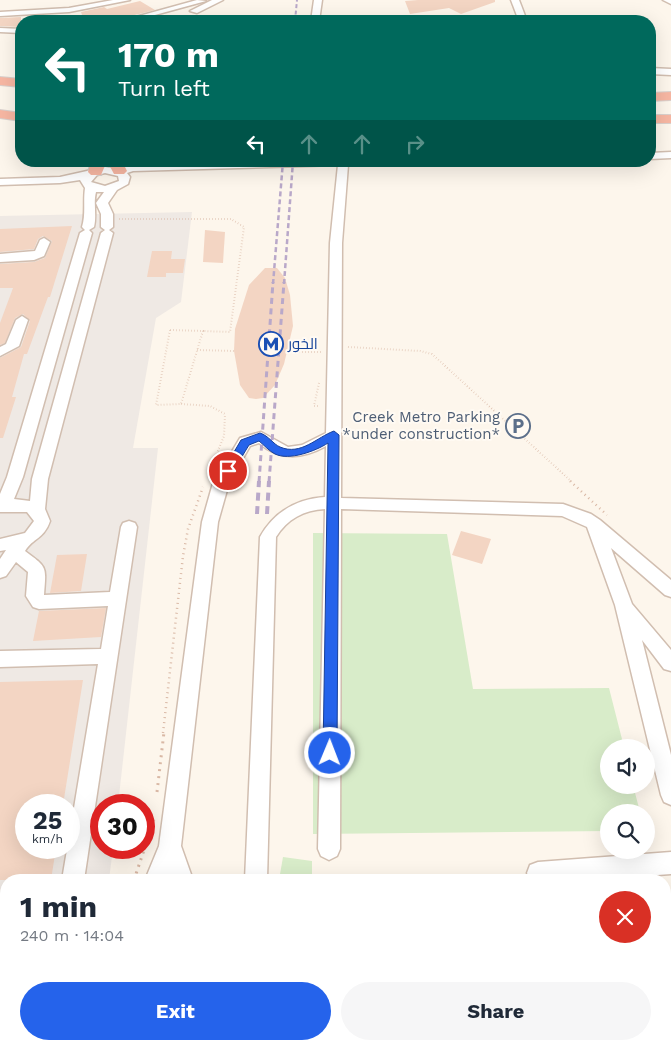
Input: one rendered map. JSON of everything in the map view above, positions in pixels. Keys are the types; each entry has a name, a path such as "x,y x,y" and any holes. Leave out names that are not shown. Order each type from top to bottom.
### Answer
{"highway":[{"path":"0,81 15,82"},
{"path":"656,97 671,96"},
{"path":"0,101 15,103"},
{"path":"0,114 15,116"},
{"path":"656,119 671,118"}],"street":[{"path":"0,14 69,10 126,0"},
{"path":"166,0 184,7"},
{"path":"150,15 184,7 200,0 216,2"},
{"path":"315,15 318,0"},
{"path":"515,0 521,15"},
{"path":"667,0 671,2"},
{"path":"184,15 216,2"},
{"path":"2,30 15,31"},
{"path":"656,71 671,72"},
{"path":"656,156 671,155"},
{"path":"0,182 60,180 119,171 155,172 194,167"},
{"path":"324,167 328,168 339,180"},
{"path":"329,849 334,435 330,349 338,167"},
{"path":"339,180 355,167"},
{"path":"0,571 12,547 31,539 41,527 43,521 37,510 40,479 107,226 103,202 113,188 119,171"},
{"path":"92,176 113,188"},
{"path":"37,510 23,505 1,506 15,477 91,217 88,202 92,176"},
{"path":"0,258 34,256 40,253 44,242"},
{"path":"0,352 12,346 22,320"},
{"path":"158,874 170,846 210,522 221,483 245,442 260,437 278,451 298,452 317,446 334,435"},
{"path":"256,874 268,537 282,517 308,505 333,504 552,508 574,513 594,524 671,590"},
{"path":"594,524 624,605 671,795"},
{"path":"74,874 129,527"},
{"path":"12,547 37,569 35,596 39,602 118,599"},
{"path":"624,605 671,663"},
{"path":"0,659 110,656"},
{"path":"170,846 180,874"},
{"path":"585,874 671,863"},
{"path":"538,873 558,874"}],"path":[{"path":"107,226 230,219 242,224 244,227 230,332 170,330 156,405 212,405 225,414 227,421 224,436 195,505 188,529 157,794"},
{"path":"181,405 202,331"},
{"path":"287,352 330,349 420,351 432,354 614,520"},
{"path":"197,350 234,351"},
{"path":"136,874 141,859"}],"shaded area":[{"path":"192,212 181,302 156,318 133,448 158,448 119,794 90,794 90,859 112,859 110,874 0,874 0,216"}],"green space":[{"path":"313,533 447,534 473,689 609,688 622,739 600,739 600,794 635,794 638,804 600,804 600,831 313,834"},
{"path":"283,857 312,861 312,874 280,874"}],"building":[{"path":"495,0 495,2 461,14 449,8 410,14 405,1"},
{"path":"140,1 155,10 135,15 82,15 81,12 104,7 107,9"},
{"path":"15,17 15,27 0,26 0,18"},
{"path":"72,226 50,297 48,297 27,354 24,354 12,397 16,397 3,438 0,438 0,358 21,347 30,321 23,314 15,318 5,343 0,345 0,323 13,288 0,288 0,264 34,262 45,258 52,241 43,236 38,239 34,249 0,252 0,229"},
{"path":"205,230 225,232 223,263 203,262"},
{"path":"152,251 172,251 171,259 185,259 183,273 166,273 166,277 147,277"},
{"path":"265,268 277,268 285,278 290,295 293,326 284,364 275,385 263,398 256,399 249,398 240,385 234,351 235,329 249,285"},
{"path":"461,531 491,539 482,564 452,555"},
{"path":"87,554 81,591 50,593 57,555"},
{"path":"106,608 101,637 33,641 39,611"},
{"path":"83,680 65,794 15,794 15,859 54,859 52,874 0,874 0,682"}],"railway":[{"path":"296,15 297,0"},
{"path":"273,284 283,167"},
{"path":"284,284 293,167"},
{"path":"259,482 273,282"},
{"path":"269,482 284,282"},
{"path":"257,514 259,481"},
{"path":"267,514 269,481"}],"place":[{"name":"الخور","path":"271,344"},
{"name":"Creek Metro Parking *under construction*","path":"518,426"}],"route":[{"path":"228,471 245,442 260,437 278,451 298,452 317,446 334,435 330,753"}]}
